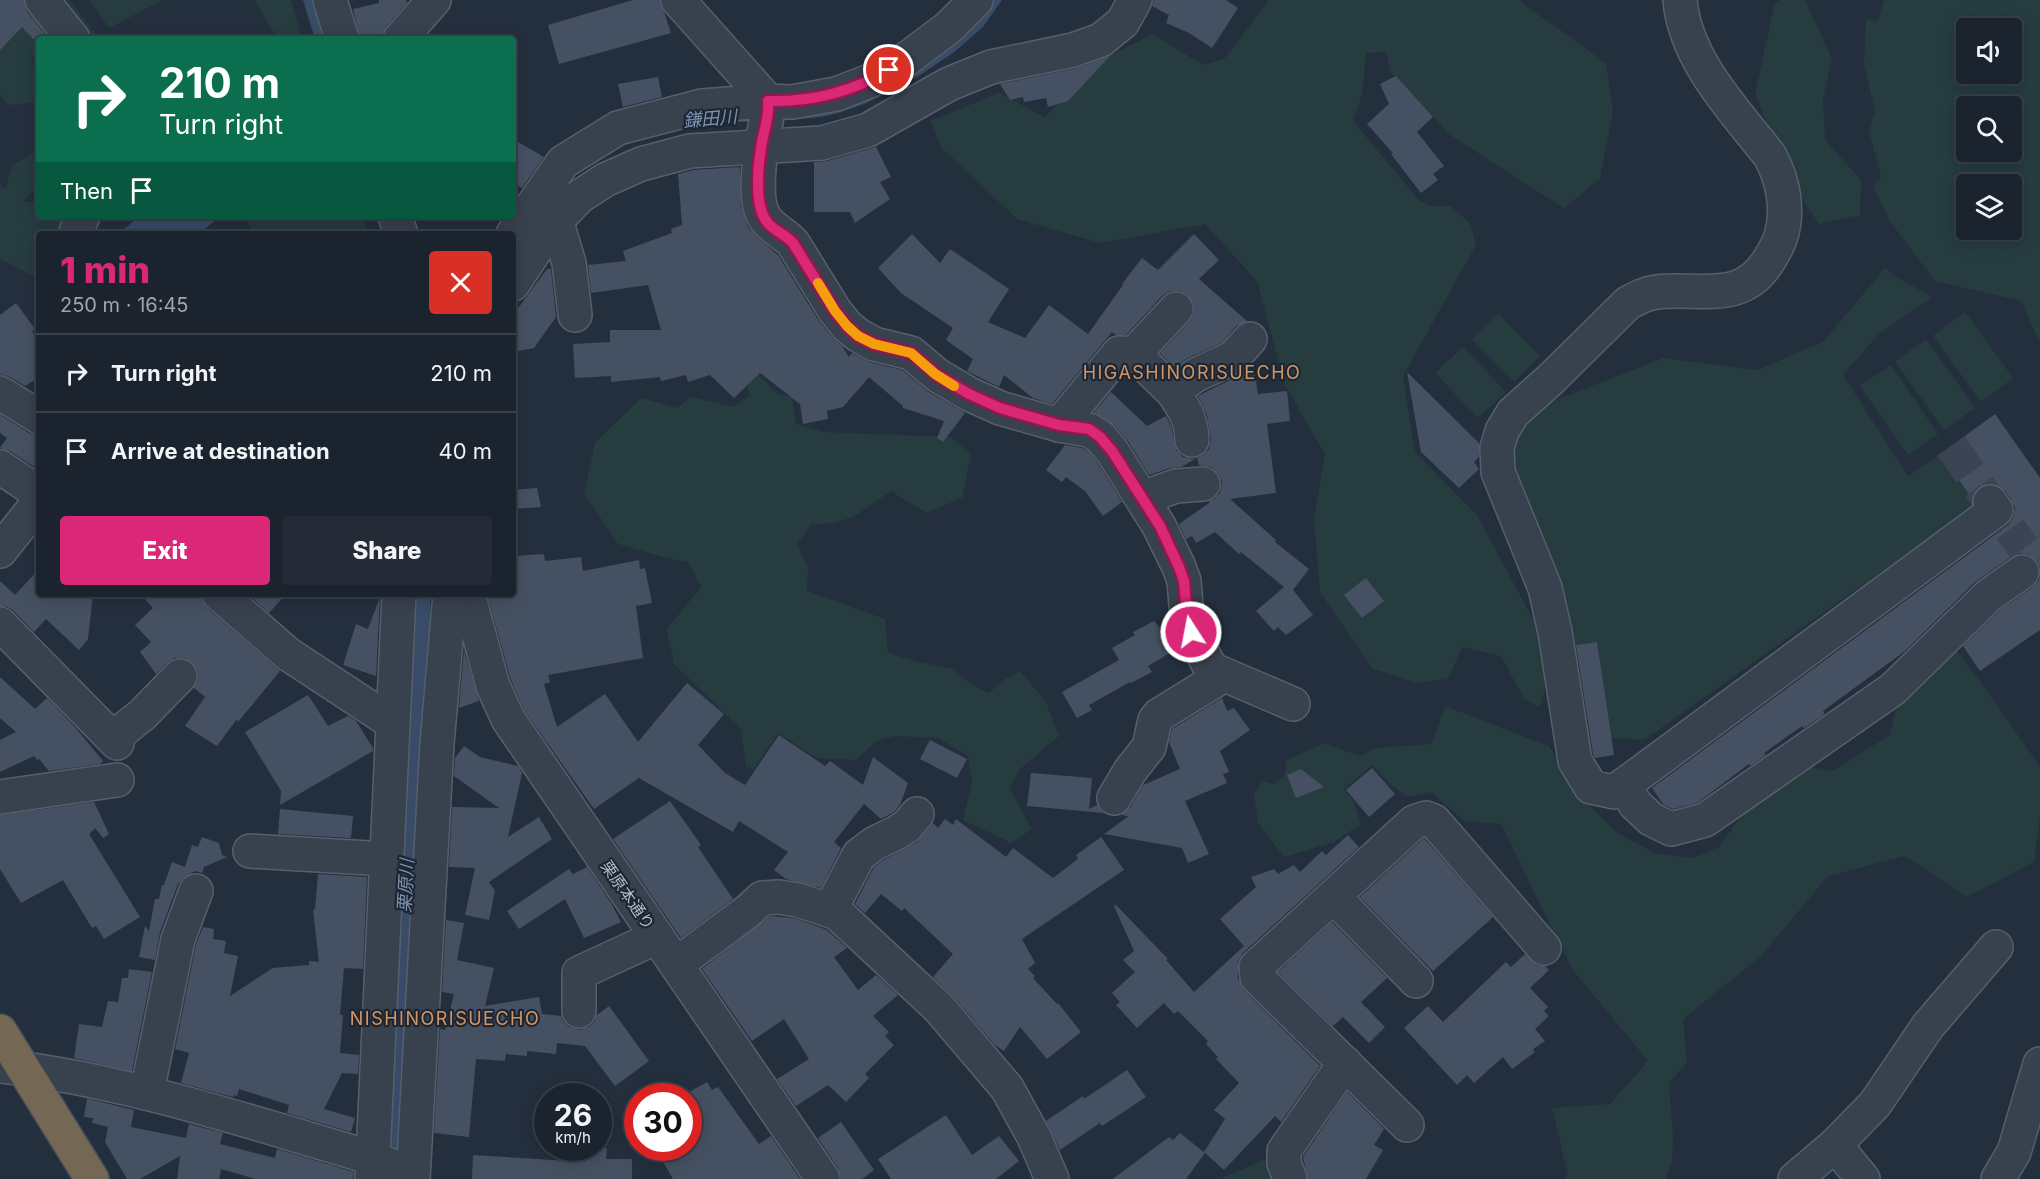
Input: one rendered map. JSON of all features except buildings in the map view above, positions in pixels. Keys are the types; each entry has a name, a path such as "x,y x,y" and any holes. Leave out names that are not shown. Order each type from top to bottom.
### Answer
{"highway":[{"path":"0,1031 11,1067 92,1179"}],"street":[{"path":"42,0 72,36"},
{"path":"330,0 341,36"},
{"path":"403,36 434,0"},
{"path":"678,0 766,120 758,193 763,216 774,229 785,234 793,243 835,311 847,326 858,336 874,344 911,353 937,375 969,394 1024,416 1059,425 1089,429 1100,437 1112,451 1160,526 1184,581 1187,617 1191,632 1211,669 1293,704"},
{"path":"516,280 556,220 579,197 605,180 641,164 690,151 766,120 792,102 836,94 870,81 908,58 949,27 976,0"},
{"path":"515,231 563,162 618,128 702,106 766,120 822,143 868,130 949,84 991,67 1073,50 1101,40 1123,22 1135,0"},
{"path":"1680,0 1681,18 1698,56 1709,75 1770,156 1777,169 1782,182 1785,223 1779,243 1760,273 1736,288 1722,292 1656,291 1642,295 1628,303 1513,413 1502,431 1497,448 1498,472 1545,588 1556,632 1575,761 1591,787 1614,792 2018,543"},
{"path":"556,220 569,263 576,315"},
{"path":"1134,354 1176,309"},
{"path":"1173,392 1194,376 1234,357 1250,339"},
{"path":"1059,425 1119,352 1134,354 1173,392 1187,412 1191,424 1192,440"},
{"path":"0,393 36,415"},
{"path":"0,466 36,492"},
{"path":"1142,498 1176,486 1203,484"},
{"path":"0,551 36,506"},
{"path":"1624,785 1635,804 1651,819 1671,829 1705,820 1893,689 1988,596 2018,543"},
{"path":"222,597 288,654 393,723"},
{"path":"398,1172 386,859 412,792 393,723 399,597"},
{"path":"398,1172 412,792 449,597"},
{"name":"栗原本通り","path":"469,597 493,686 508,719 823,1179"},
{"path":"0,624 115,740 180,676"},
{"path":"1114,798 1130,771 1149,747 1155,720 1159,715 1224,675"},
{"path":"0,797 117,780"},
{"path":"830,910 860,855 874,843 907,826 917,814"},
{"path":"1407,1125 1257,976 1256,967 1335,897 1414,822 1426,818 1434,820 1544,948"},
{"path":"250,850 386,859"},
{"path":"147,1092 178,939 196,891"},
{"path":"677,964 762,898 779,897 798,900 837,913 939,1008 1000,1079 1034,1137 1052,1179"},
{"path":"1335,897 1416,981"},
{"path":"579,1011 579,973 657,937"},
{"path":"1795,1179 1835,1145 1875,1104 1928,1026 1996,947"},
{"path":"1290,1179 1284,1163 1284,1151 1345,1064"},
{"path":"1998,1179 2014,1152 2040,1064"},
{"path":"11,1067 147,1092 366,1156 398,1172"},
{"path":"1835,1145 1863,1179"}],"green space":[{"path":"6,0 69,0 98,36 36,36 36,55 31,60 36,72 36,102 8,105 0,95 0,8"},
{"path":"90,0 163,0 109,28"},
{"path":"254,0 291,0 301,36 276,36"},
{"path":"1269,0 1520,0 1606,64 1613,111 1600,179 1564,208 1450,135 1390,71 1386,52 1366,53 1362,94 1353,121 1418,199 1430,206 1450,206 1470,223 1476,245 1403,376 1415,452 1477,515 1541,634 1545,689 1540,707 1524,699 1501,656 1462,647 1448,679 1416,683 1372,668 1320,592 1314,519 1325,454 1285,385 1257,281 1205,224 1100,243 1017,219 941,147 930,121 999,93 1045,117 1095,64 1152,34 1203,65 1224,59"},
{"path":"1780,0 1805,0 1832,59 1823,99 1825,140 1861,180 1860,215 1819,224 1792,184 1755,94 1775,3"},
{"path":"1884,0 2040,0 2040,343 2021,301 1935,281 1889,220 1873,186 1881,177 1869,131 1875,111 1864,65 1866,19 1878,21"},
{"path":"36,151 36,187 23,202 36,202 36,219 97,219 89,227 88,231 36,231 36,277 0,259 0,185 5,189 13,165"},
{"path":"245,219 364,219 367,227 363,231 253,231"},
{"path":"1885,268 1932,297 1879,334 1843,375 1908,476 1940,454 1977,504 1644,740 1611,738 1597,642 1568,646 1507,459 1512,428 1543,405 1663,358 1757,370 1823,342"},
{"path":"1965,312 2013,378 1981,402 1933,336"},
{"path":"1498,313 1540,356 1514,382 1472,339"},
{"path":"1926,339 1975,408 1944,430 1895,362"},
{"path":"1463,347 1506,392 1478,418 1435,373"},
{"path":"1891,365 1938,434 1908,455 1860,386"},
{"path":"754,370 778,394 792,396 796,424 823,432 951,437 971,455 962,498 926,513 891,491 855,516 835,523 811,524 797,544 808,567 807,591 885,619 888,653 918,662 951,668 971,684 989,693 1006,678 1020,672 1045,700 1059,736 1020,769 1009,788 1032,829 1011,843 963,820 972,783 968,756 938,738 894,736 877,741 856,760 817,758 778,733 754,769 746,767 741,729 674,664 667,629 701,587 688,562 618,544 584,493 595,443 641,398 677,408 691,397 733,407 750,395 744,375"},
{"path":"1955,649 2040,767 2040,817 2034,862 1967,897 1905,856 1828,876 1761,956 1683,1019 1687,1062 1669,1083 1673,1135 1672,1162 1665,1179 1565,1179 1568,1175 1552,1108 1610,1104 1648,1061 1572,969 1501,824 1464,821 1431,792 1408,797 1390,784 1372,765 1344,789 1354,802 1361,824 1334,842 1284,857 1258,823 1254,794 1263,781 1274,784 1285,775 1286,760 1325,743 1359,756 1376,748 1432,744 1445,706 1549,746 1577,792 1617,833 1657,854 1692,858 1719,847 1751,802 1812,767 1832,771 1890,735 1896,708"},
{"path":"1268,1158 1281,1179 1220,1179"}],"water":[{"path":"303,0 313,0 324,36 314,36"},
{"name":"鎌田川","path":"984,0 1002,0 983,27 953,53 917,77 864,104 822,117 777,121 699,123 632,140 603,151 691,110 801,110"},
{"path":"598,154 571,174 516,255 516,231 555,174"},
{"path":"136,219 217,219 203,231 124,231"},
{"name":"栗原川","path":"411,597 430,597 431,642 401,1161 385,1175"}],"tunnel":[{"path":"1951,446 1990,502"},
{"path":"2010,529 2024,548"}],"slow traffic":[{"path":"818,283 835,311 858,336 874,344 911,353 935,374 954,386"}],"district":[{"name":"HIGASHINORISUECHO","path":"1192,373"},
{"name":"NISHINORISUECHO","path":"445,1019"}],"route":[{"path":"889,70 870,81 836,94 792,102 768,101 761,148 758,193 763,216 774,229 785,234 793,243 835,311 858,336 874,344 911,353 937,375 969,394 1000,408 1059,425 1089,429 1100,437 1112,451 1160,526 1184,581 1187,617 1191,632"}]}
